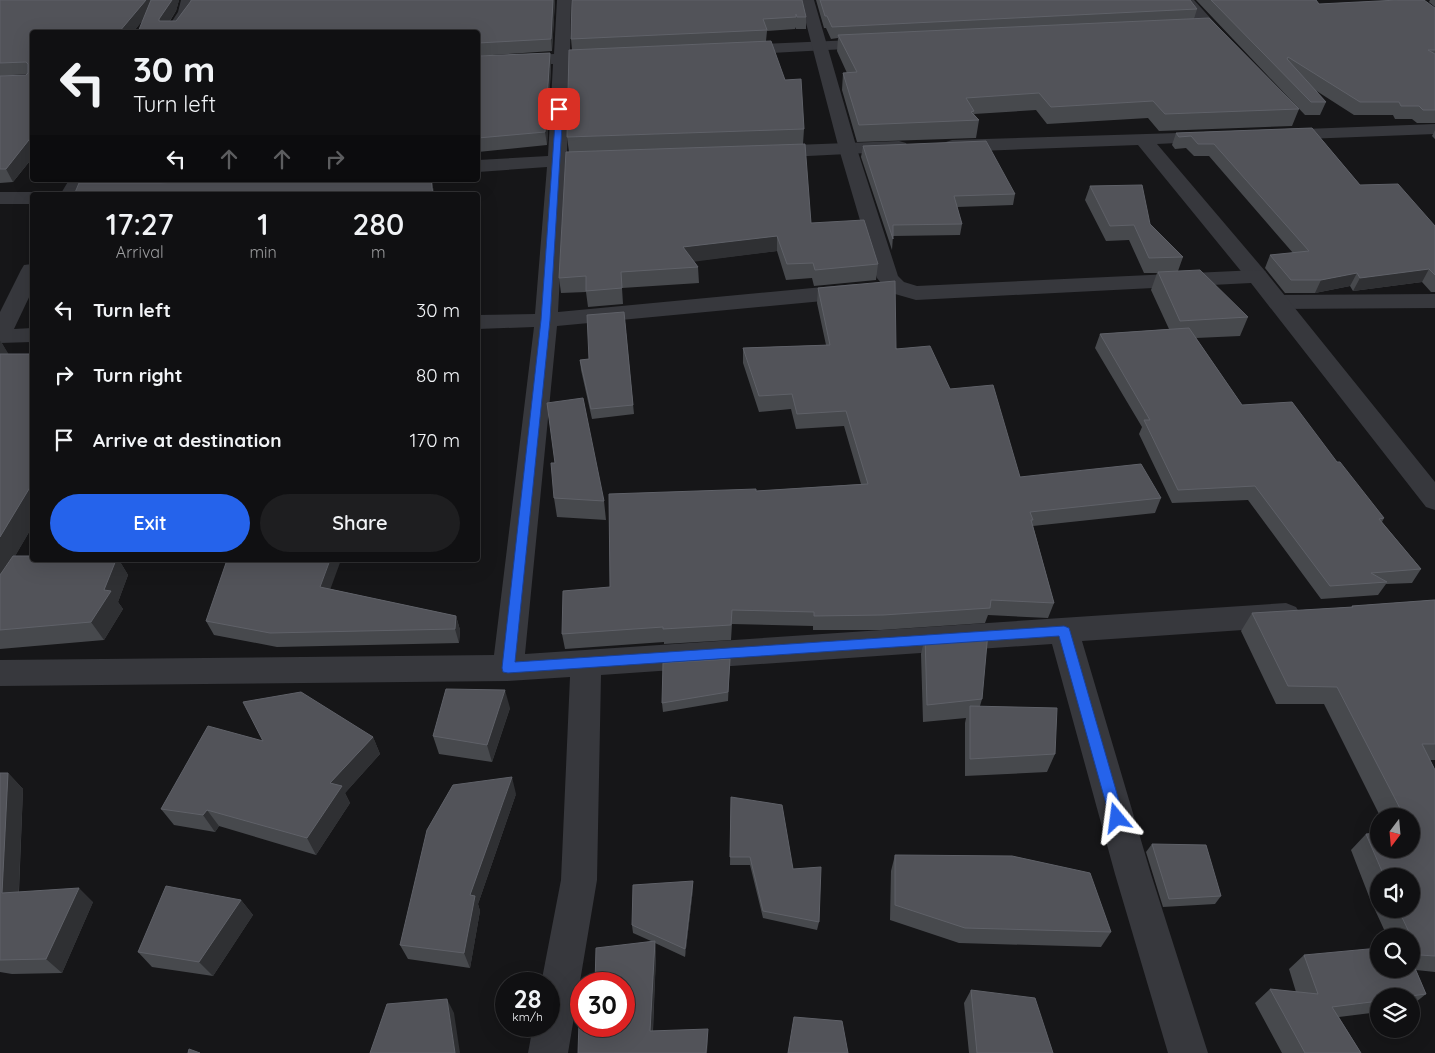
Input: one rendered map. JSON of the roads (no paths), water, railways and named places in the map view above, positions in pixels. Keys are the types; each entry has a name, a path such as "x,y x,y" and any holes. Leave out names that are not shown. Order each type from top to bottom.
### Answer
{"street":[{"path":"173,30 186,12 188,0"},
{"path":"508,668 546,320 557,160 564,0"},
{"path":"807,0 848,149 888,278 896,287"},
{"path":"1186,0 1209,28 1240,59"},
{"path":"1189,28 1209,28"},
{"path":"720,51 890,43"},
{"path":"480,62 621,56"},
{"path":"1298,120 1311,134"},
{"path":"1262,136 1435,129"},
{"path":"936,146 1232,136"},
{"path":"1143,139 1257,276 1435,500"},
{"path":"751,152 916,147"},
{"path":"480,166 625,157"},
{"path":"0,198 30,198"},
{"path":"30,274 0,335 30,335"},
{"path":"480,322 546,320 896,287 916,293 1257,276"},
{"path":"1278,302 1435,301"},
{"path":"0,673 508,668 1318,613"},
{"path":"1064,631 1133,874 1188,1053"},
{"path":"548,1053 579,880 586,663"}]}
